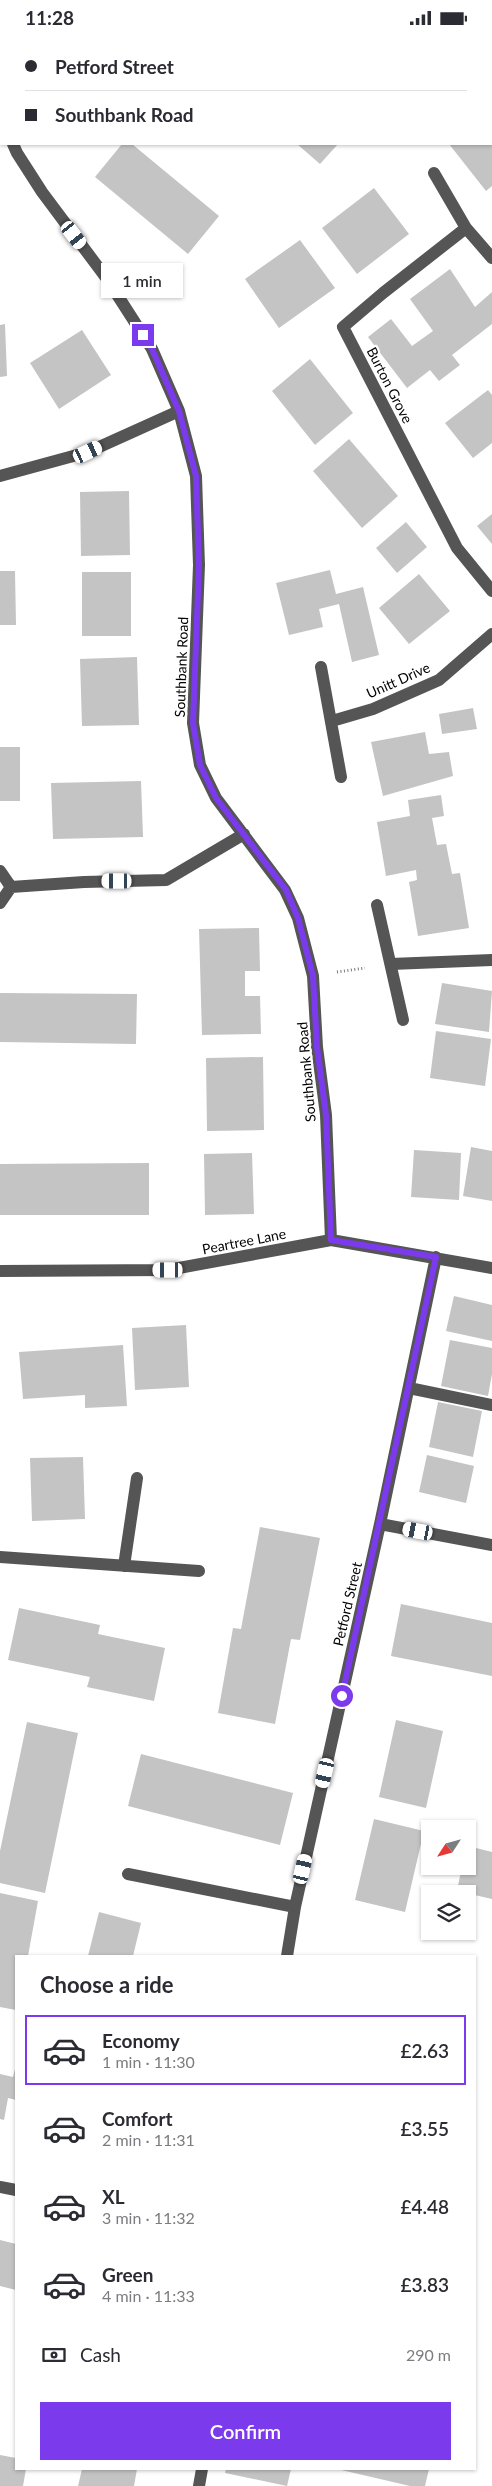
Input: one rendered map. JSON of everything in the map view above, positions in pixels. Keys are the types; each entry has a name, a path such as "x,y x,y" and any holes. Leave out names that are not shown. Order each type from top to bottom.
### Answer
{"street":[{"name":"Southbank Road","path":"13,145 42,192 107,279 152,349 179,411 196,476 199,565 193,723 200,765 216,798 286,890 298,918 313,976 317,1047 326,1115 331,1240"},
{"path":"434,173 466,228 492,258"},
{"name":"Burton Grove","path":"466,228 342,327 457,548 492,591"},
{"path":"0,476 88,452 179,411"},
{"name":"Unitt Drive","path":"332,721 373,709 439,680 492,634"},
{"path":"321,667 341,777"},
{"path":"11,887 84,881 166,880 244,834"},
{"path":"0,871 11,887"},
{"path":"0,903 11,887"},
{"path":"377,905 404,1020"},
{"path":"391,964 492,960"},
{"name":"Peartree Lane","path":"0,1271 168,1270 331,1240 492,1268"},
{"name":"Petford Street","path":"287,1955 295,1907 380,1524 436,1257"},
{"path":"409,1388 492,1405"},
{"path":"124,1566 137,1478"},
{"path":"380,1524 492,1545"},
{"path":"0,1557 198,1571"},
{"path":"128,1874 295,1907"},
{"path":"0,2187 15,2190"},
{"path":"199,2486 202,2470"}],"path":[{"path":"313,976 391,964"}],"building":[{"path":"121,145 133,145 219,216 188,254 95,177"},
{"path":"298,145 337,145 320,164"},
{"path":"450,145 492,145 492,186 486,191"},
{"path":"374,188 409,234 357,274 322,228"},
{"path":"300,240 335,288 279,328 245,279"},
{"path":"450,269 475,307 492,292 492,324 452,355 460,365 439,381 430,370 407,388 368,337 391,319 412,346 433,331 410,299"},
{"path":"5,324 7,376 0,377 0,325"},
{"path":"82,330 111,375 59,409 30,363"},
{"path":"310,359 353,413 315,445 272,391"},
{"path":"488,390 492,395 492,443 473,458 445,423"},
{"path":"349,439 398,496 362,528 313,471"},
{"path":"129,491 130,555 81,556 80,492"},
{"path":"492,514 492,544 477,526"},
{"path":"406,522 427,547 397,573 376,548"},
{"path":"330,570 336,594 363,587 379,655 352,662 339,604 319,609 323,627 289,635 276,583"},
{"path":"0,571 15,571 16,625 0,625"},
{"path":"82,572 131,572 131,636 82,636"},
{"path":"419,574 450,611 409,644 379,608"},
{"path":"137,657 139,725 82,726 80,659"},
{"path":"473,708 477,729 442,734 439,714"},
{"path":"425,732 429,754 449,752 453,776 383,796 371,742"},
{"path":"0,747 20,747 20,801 0,801"},
{"path":"141,781 143,837 53,839 51,783"},
{"path":"441,795 444,816 432,818 437,845 446,844 452,874 460,873 469,928 418,936 409,882 417,880 416,870 386,876 377,822 410,816 408,800"},
{"path":"259,928 260,971 245,971 245,996 260,996 261,1034 202,1035 199,929"},
{"path":"442,983 492,991 489,1032 435,1024"},
{"path":"0,993 137,994 136,1044 0,1042"},
{"path":"436,1031 491,1039 485,1086 430,1078"},
{"path":"263,1057 264,1130 207,1131 206,1058"},
{"path":"471,1147 492,1151 492,1201 463,1196"},
{"path":"414,1150 461,1153 459,1200 411,1197"},
{"path":"252,1153 254,1214 205,1215 204,1154"},
{"path":"149,1163 149,1215 0,1215 0,1164"},
{"path":"454,1296 492,1305 492,1341 446,1331"},
{"path":"186,1325 189,1387 135,1390 132,1328"},
{"path":"450,1340 492,1348 492,1374 488,1396 441,1386"},
{"path":"123,1345 127,1406 85,1408 85,1395 23,1399 19,1352"},
{"path":"438,1402 482,1411 473,1457 429,1447"},
{"path":"427,1455 474,1466 466,1503 419,1492"},
{"path":"83,1457 85,1519 32,1521 30,1458"},
{"path":"260,1527 320,1538 300,1640 291,1639 275,1724 218,1713 233,1628 241,1629"},
{"path":"401,1604 492,1623 492,1676 391,1656"},
{"path":"19,1608 100,1625 98,1634 165,1648 154,1701 87,1687 90,1677 8,1660"},
{"path":"396,1720 443,1731 426,1808 379,1797"},
{"path":"27,1722 78,1733 45,1893 0,1883 0,1851"},
{"path":"141,1754 293,1793 280,1845 128,1806"},
{"path":"374,1819 421,1830 421,1844 405,1912 355,1900"},
{"path":"476,1848 492,1852 492,1899 476,1895 476,1885 458,1885 460,1875 476,1875"},
{"path":"0,1893 38,1901 28,1955 15,1955 15,2010 0,2007"},
{"path":"99,1912 141,1923 133,1955 88,1955"},
{"path":"15,2069 15,2100 8,2098 4,2120 0,2119 0,2074 13,2077"},
{"path":"0,2240 15,2244 15,2290 0,2286"},
{"path":"0,2455 15,2458 15,2470 26,2470 23,2486 0,2486"},
{"path":"82,2470 137,2470 134,2486 78,2486"},
{"path":"226,2470 291,2470 287,2486 225,2473"},
{"path":"341,2470 429,2470 425,2486 410,2486"}],"route":[{"path":"143,335 152,349 179,411 196,476 199,565 193,723 200,765 216,798 286,890 298,918 313,976 317,1047 326,1115 331,1240 436,1257 342,1696"}]}
